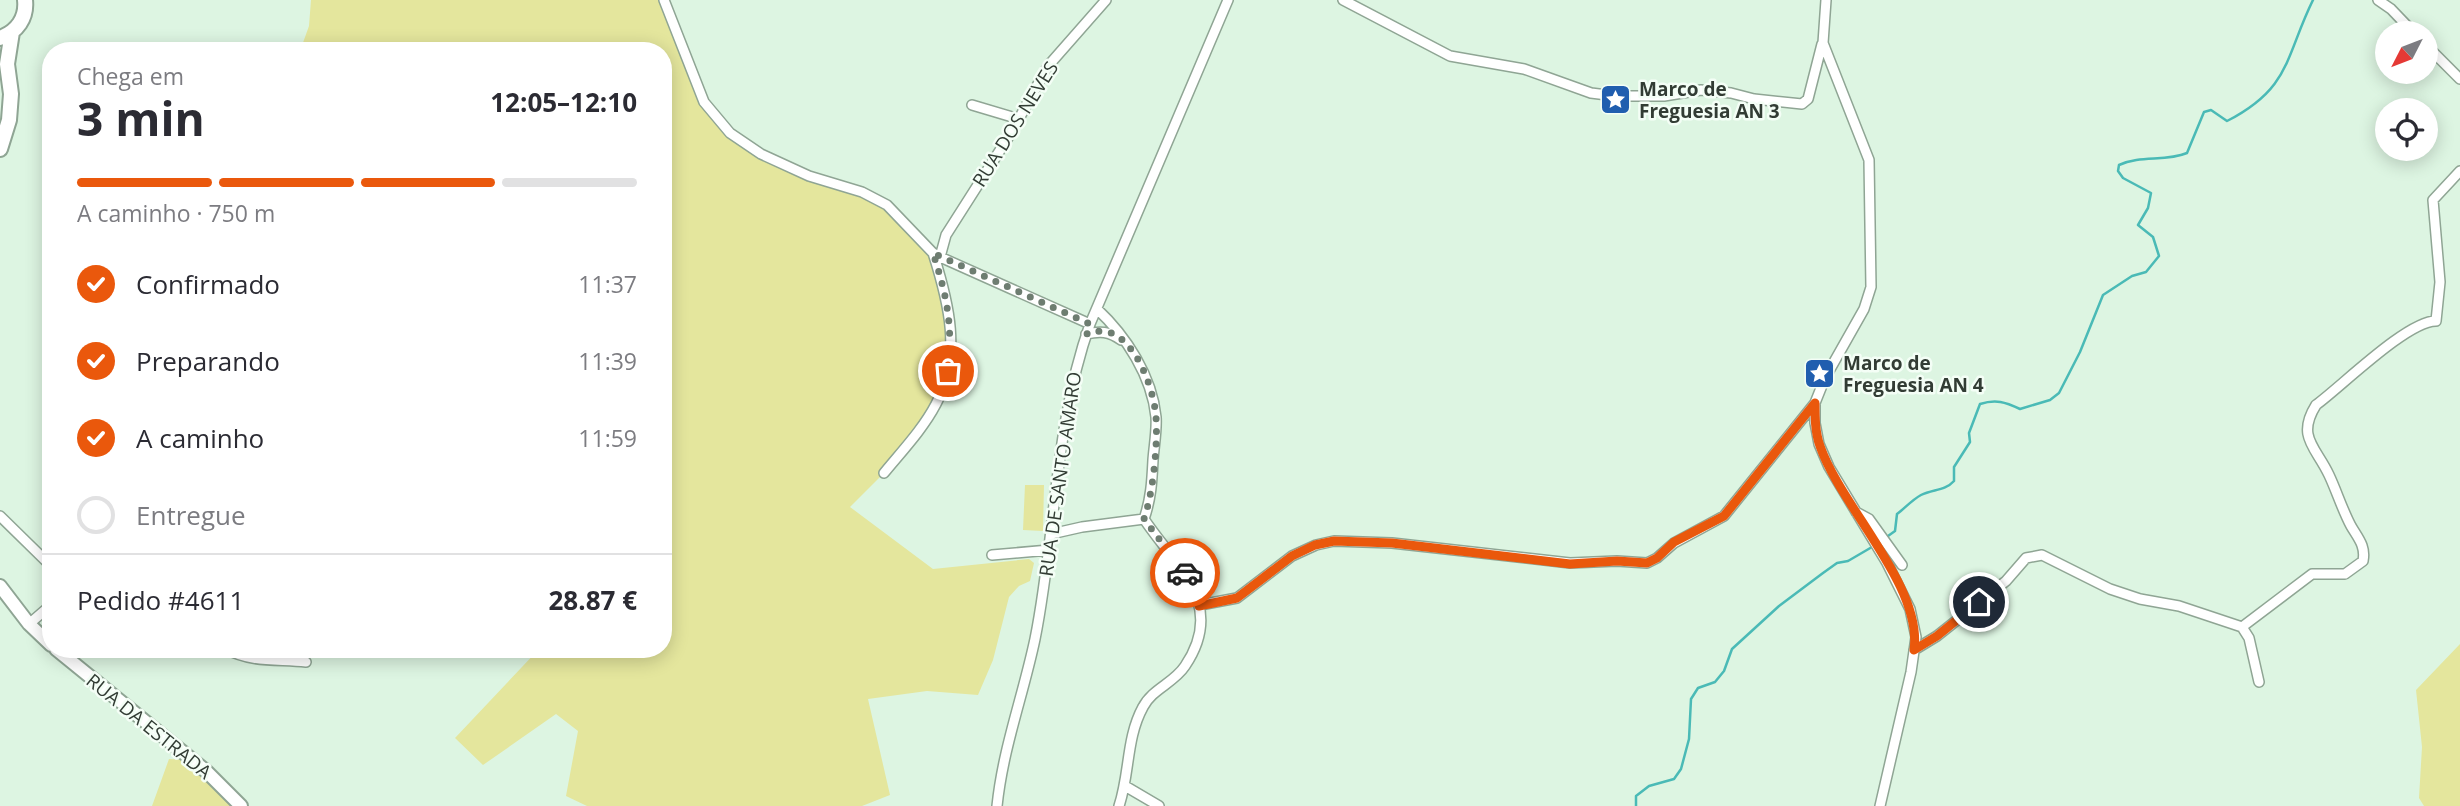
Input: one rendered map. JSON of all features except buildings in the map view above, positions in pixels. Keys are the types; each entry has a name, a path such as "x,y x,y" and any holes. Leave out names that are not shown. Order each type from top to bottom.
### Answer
{"main road":[{"path":"0,149 10,107 4,60 6,35 24,16 25,0"},
{"path":"0,586 42,636"},
{"name":"RUA DA ESTRADA","path":"66,658 206,771 241,806"}],"street":[{"name":"RUA DOS NEVES","path":"936,255 1048,66 1106,0"},
{"name":"RUA DE SANTO AMARO","path":"997,806 1011,727 1035,641 1070,391 1076,365 1090,324 1228,0"},
{"path":"1343,0 1450,56 1524,69 1591,93 1615,96 1664,96 1701,90 1802,104 1808,99 1823,43"},
{"path":"1199,606 1237,598 1292,556 1315,545 1334,541 1392,543 1570,564 1617,561 1647,563 1657,558 1674,542 1724,516 1815,403 1825,379 1864,309 1871,287 1868,160 1823,43 1822,26 1826,0"},
{"path":"2378,0 2401,21"},
{"path":"666,1 704,102 730,133 773,159 809,176 862,192 887,205 936,255 1090,324"},
{"path":"2438,57 2460,79"},
{"path":"972,105 1019,118"},
{"path":"2242,627 2312,574 2346,574 2363,561 2362,542 2342,508 2329,473 2307,434 2308,418 2316,405 2407,332 2427,321 2436,321 2440,282 2433,200 2460,171"},
{"path":"884,473 936,404 948,371 951,338 948,303 936,255"},
{"path":"1097,309 1109,320 1144,372 1156,417 1151,499 1144,519"},
{"path":"1087,334 1109,332 1127,345"},
{"path":"1815,403 1819,444 1887,563 1910,609 1916,637 1880,806"},
{"path":"1855,511 1869,519 1902,565"},
{"path":"0,516 42,557"},
{"path":"1051,534 1144,519"},
{"path":"1119,806 1125,786 1134,724 1144,703 1184,669 1194,651 1199,629 1199,606 1192,582 1144,519"},
{"path":"992,555 1049,550"},
{"path":"1914,650 1937,636 2006,581 2026,558 2042,555 2110,589 2140,599 2179,606 2242,627 2249,638 2259,682"},
{"path":"29,624 42,613"},
{"path":"248,658 256,661 278,659 306,662"},
{"path":"1125,786 1159,806"}],"green space":[{"path":"311,0 668,0 715,118 761,154 887,205 933,253 951,338 936,404 884,473 850,507 933,569 1029,559 1034,563 1030,581 1019,586 1009,597 993,660 978,695 927,691 868,699 890,795 862,806 587,806 566,796 578,731 556,714 483,765 455,738 531,658 672,658 672,42 303,42 309,26"},
{"path":"1025,485 1044,485 1043,531 1023,530"},
{"path":"2460,644 2460,806 2424,806 2419,798 2422,747 2416,690"},
{"path":"169,759 189,760 237,806 152,806"}],"waterway":[{"path":"1888,536 1895,531 1897,514 1921,495 1947,487 1954,481 1954,467 1970,442 1969,433 1980,404 2000,402 2020,409 2050,400 2059,393 2080,352 2103,295 2132,276 2146,272 2159,256 2153,237 2138,225 2148,208 2151,193 2123,178 2118,171 2119,165 2187,153 2204,112 2211,110 2227,121 2264,96 2284,70 2313,0"},
{"path":"1636,806 1636,796 1649,786 1674,779 1681,769 1689,739 1691,699 1698,688 1715,682 1724,671 1732,649 1779,606 1823,573 1837,563 1848,561 1872,547"}],"way so far":[{"path":"948,371 951,338 948,303 933,253 1090,324 1087,334 1109,332 1127,345 1144,372 1156,417 1151,499 1144,519 1185,573"}],"place":[{"name":"Marco de Freguesia AN 3","path":"1616,100"},
{"name":"Marco de Freguesia AN 4","path":"1820,374"}],"route":[{"path":"1185,573 1199,598 1199,606 1237,598 1292,556 1315,545 1334,541 1392,543 1570,564 1617,561 1647,563 1657,558 1674,542 1724,516 1815,403 1819,444 1829,467 1887,563 1910,609 1916,637 1914,650 1937,636 1979,602"}]}
